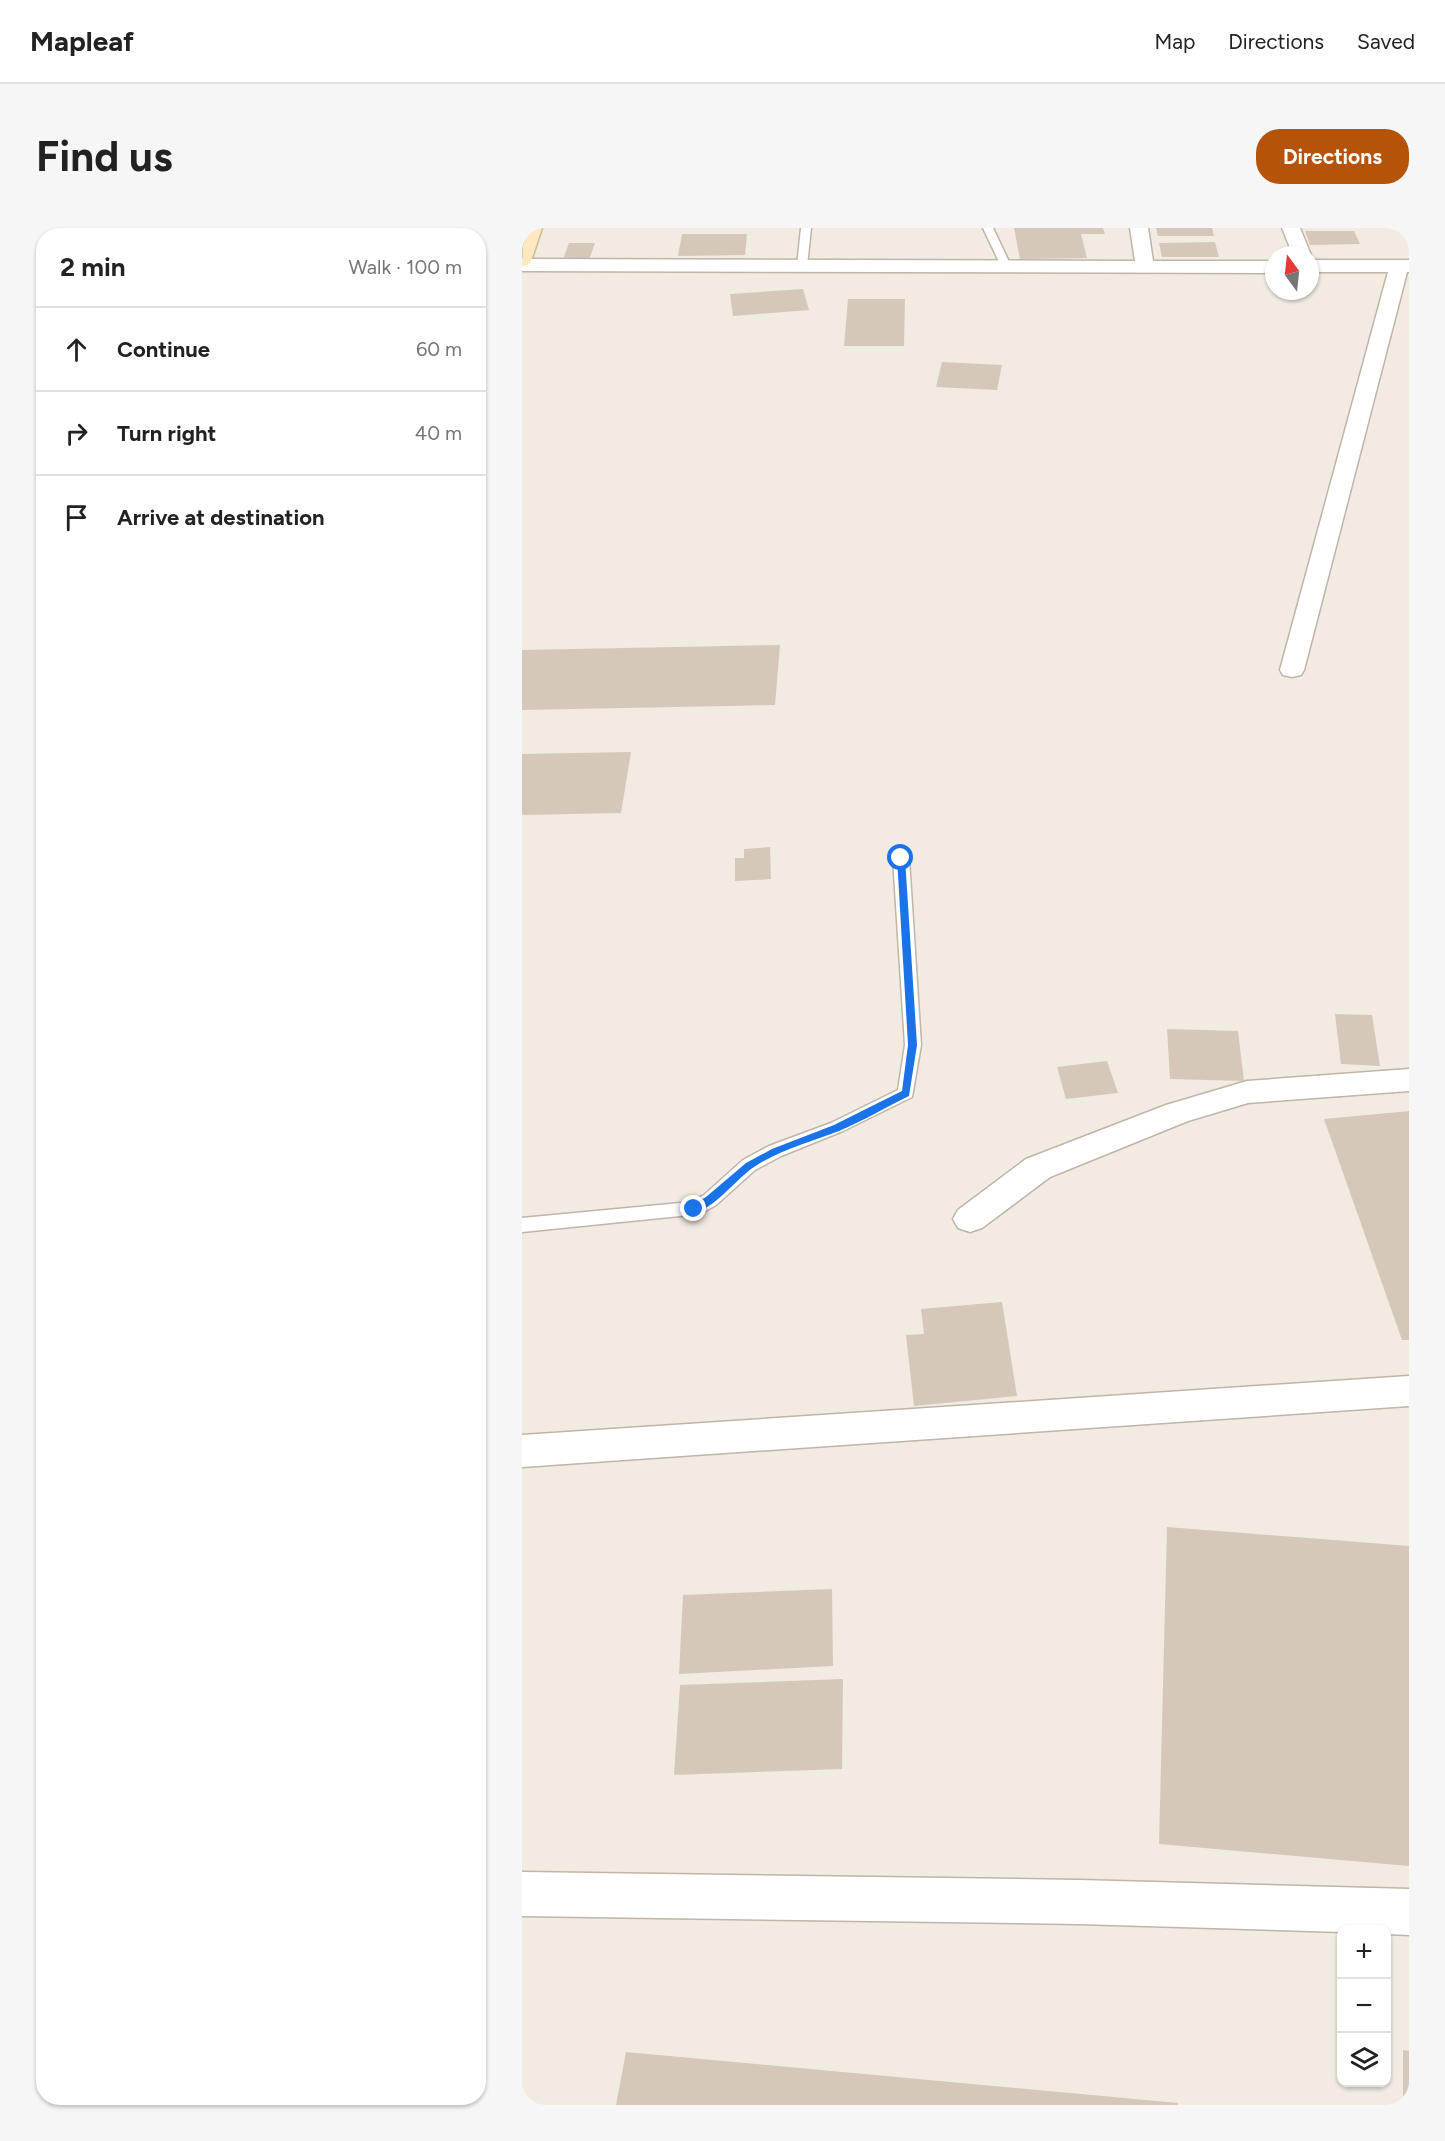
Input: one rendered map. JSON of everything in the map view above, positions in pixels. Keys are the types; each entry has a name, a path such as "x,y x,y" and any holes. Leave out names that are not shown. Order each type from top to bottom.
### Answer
{"main road":[{"path":"522,263 528,231"}],"street":[{"path":"1139,228 1145,267"},
{"path":"1291,228 1298,246"},
{"path":"522,263 1265,267"},
{"path":"1292,670 1404,266 1319,266"},
{"path":"970,1219 1038,1168 1177,1113 1247,1092 1409,1080"},
{"path":"522,1451 1409,1391"},
{"path":"522,1894 1067,1902 1409,1912"}],"lane":[{"path":"802,266 806,228"},
{"path":"988,228 1006,267"},
{"path":"522,1224 694,1209 710,1200 749,1165 775,1151 837,1128 906,1093 913,1045 901,858"}],"building":[{"path":"1014,228 1103,228 1105,234 1081,234 1087,258 1020,259"},
{"path":"1156,228 1212,228 1214,236 1158,236"},
{"path":"1305,231 1354,231 1360,244 1310,245"},
{"path":"682,234 747,234 745,255 678,256"},
{"path":"1215,242 1219,257 1162,257 1159,243"},
{"path":"569,243 595,243 588,262 562,262"},
{"path":"803,289 809,310 733,316 730,294"},
{"path":"848,299 905,299 904,346 844,346"},
{"path":"942,362 1002,365 997,390 936,387"},
{"path":"780,645 775,705 522,710 522,650"},
{"path":"631,752 621,813 522,815 522,754"},
{"path":"770,847 771,879 735,881 735,858 744,858 744,849"},
{"path":"1335,1014 1372,1015 1380,1066 1341,1064"},
{"path":"1167,1029 1238,1031 1244,1081 1170,1079"},
{"path":"1107,1061 1118,1093 1066,1099 1057,1067"},
{"path":"1409,1111 1409,1340 1402,1340 1324,1119"},
{"path":"1002,1302 1017,1396 914,1406 906,1335 924,1334 921,1309"},
{"path":"1167,1527 1409,1546 1409,1866 1159,1844"},
{"path":"832,1589 833,1666 679,1674 683,1595"},
{"path":"843,1679 842,1769 674,1775 680,1685"},
{"path":"1403,2050 1409,2051 1409,2105 1403,2105"},
{"path":"626,2052 1178,2103 1178,2105 616,2105"}],"route":[{"path":"694,1209 710,1200 749,1165 775,1151 837,1128 906,1093 913,1045 901,858"}]}
